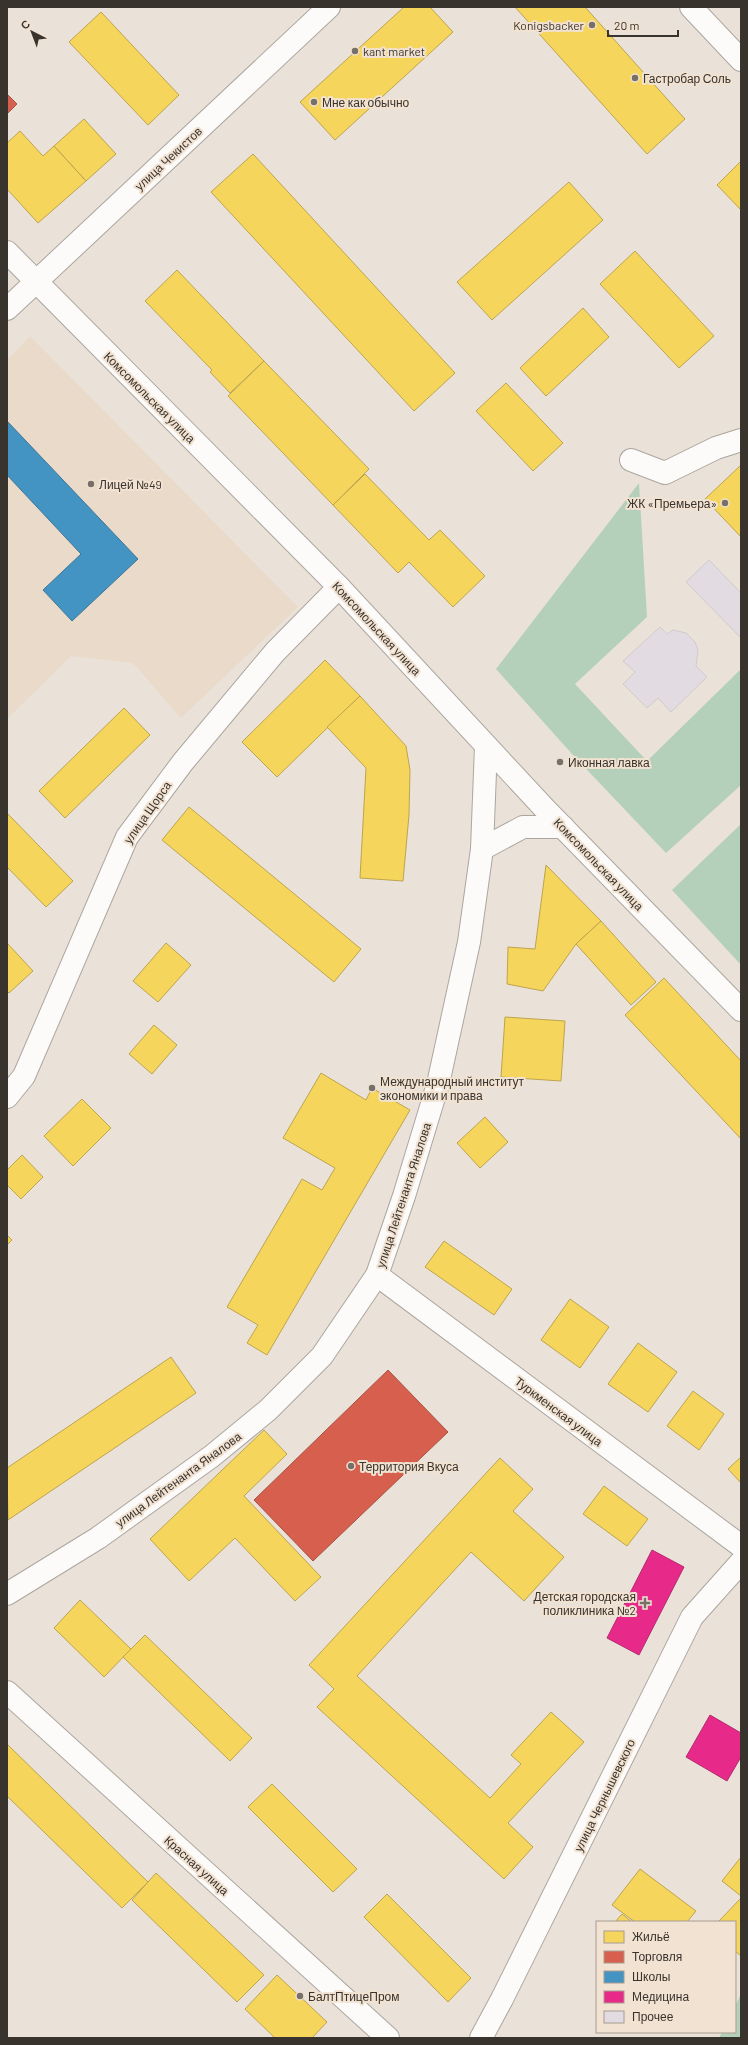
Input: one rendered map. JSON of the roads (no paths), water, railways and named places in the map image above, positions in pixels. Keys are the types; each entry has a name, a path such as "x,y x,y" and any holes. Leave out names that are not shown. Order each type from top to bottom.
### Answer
{"street":[{"name":"улица Чекистов","path":"7,309 37,283 329,7"},
{"path":"691,7 741,60"},
{"name":"Комсомольская улица","path":"7,252 338,587 563,827 741,1010"},
{"path":"631,460 665,473 716,448 741,440"},
{"name":"улица Щорса","path":"7,1097 24,1076 127,838 183,762 270,658 338,587"},
{"name":"улица Лейтенанта Яналова","path":"7,1594 104,1533 212,1456 268,1410 322,1356 377,1275 404,1196 438,1084 469,942 482,849 486,746"},
{"path":"482,849 523,827 563,827"},
{"name":"Туркменская улица","path":"377,1275 741,1546"},
{"name":"улица Чернышевского","path":"481,2038 502,1999 692,1617 741,1562"},
{"name":"Красная улица","path":"7,1692 388,2038"}],"place":[{"name":"Konigsbacker","path":"592,25"},
{"name":"kant market","path":"355,51"},
{"name":"Гастробар Соль","path":"635,78"},
{"name":"Мне как обычно","path":"314,102"},
{"name":"Лицей №49","path":"91,484"},
{"name":"ЖК «Премьера»","path":"725,503"},
{"name":"Иконная лавка","path":"560,762"},
{"name":"Международный институт экономики и права","path":"372,1088"},
{"name":"Территория Вкуса","path":"351,1466"},
{"name":"Детская городская поликлиника №2","path":"645,1603"},
{"name":"БалтПтицеПром","path":"300,1996"}]}
